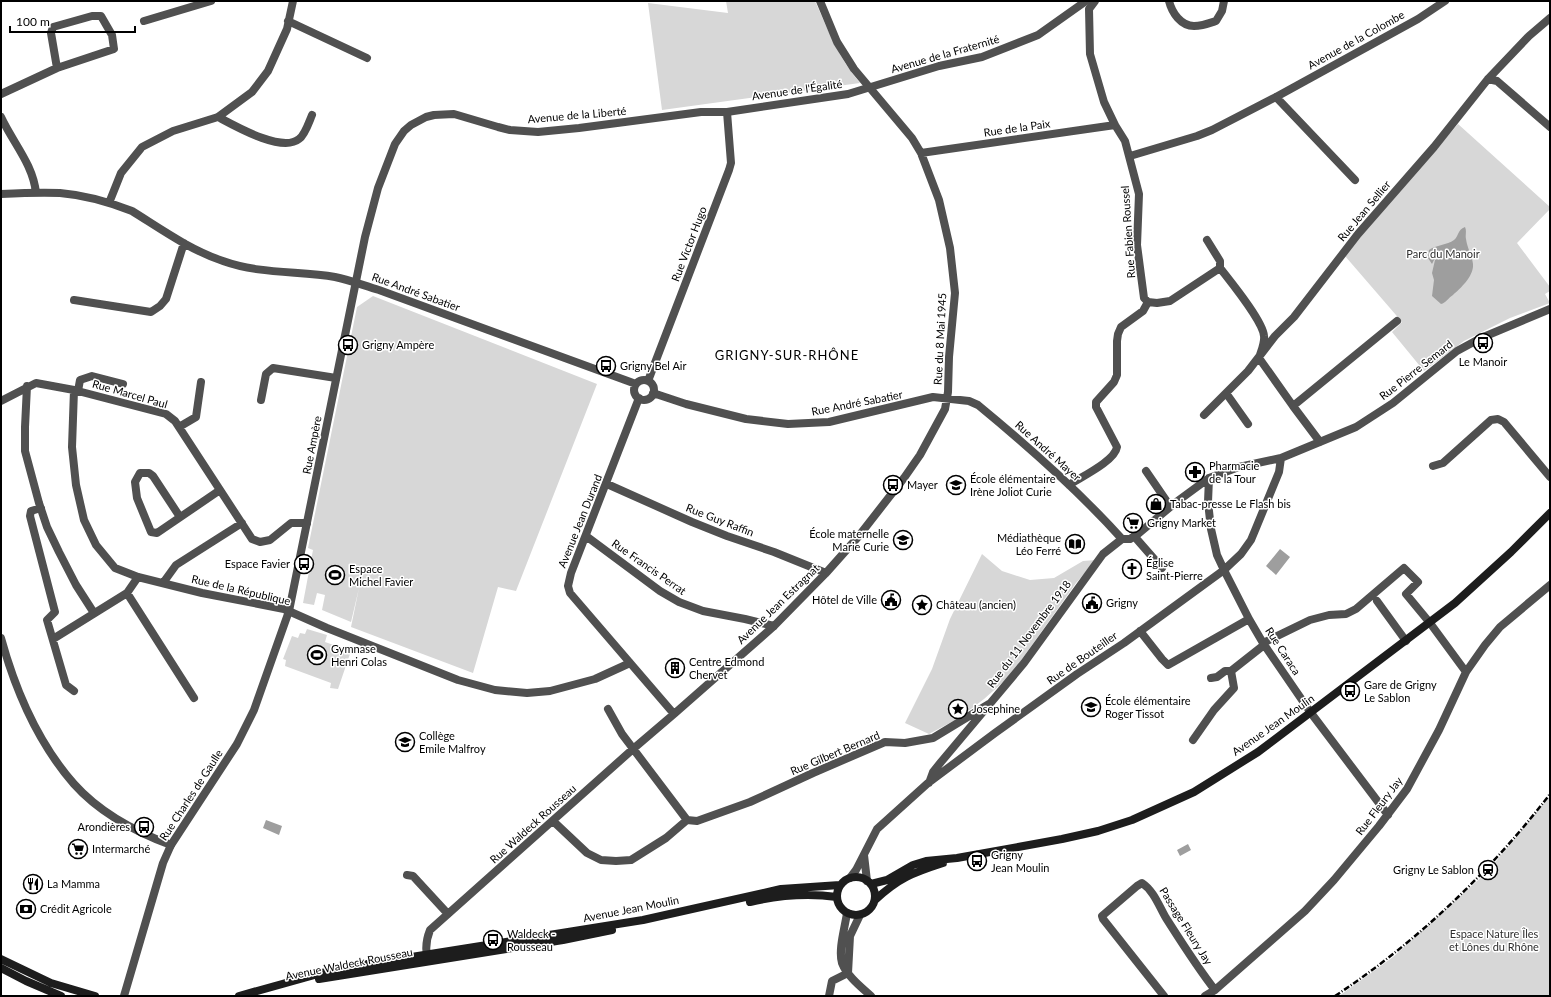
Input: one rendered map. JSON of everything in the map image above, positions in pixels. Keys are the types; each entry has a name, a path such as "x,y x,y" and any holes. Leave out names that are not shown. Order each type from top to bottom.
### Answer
{"main road":[{"name":"Avenue Jean Moulin","path":"869,882 887,880 913,865 926,861 958,858 1098,831 1132,820 1194,792 1258,752 1430,623 1461,598 1511,552 1550,513"},
{"name":"Avenue Jean Moulin","path":"875,900 897,881 913,872 958,858"},
{"path":"856,877 869,882 874,889 875,900 870,910 860,915 848,914 842,910 838,904 837,898 837,891 840,886 850,878 856,877"},
{"name":"Avenue Jean Moulin","path":"427,957 643,920 781,889 840,886"},
{"name":"Avenue Jean Moulin","path":"427,957 563,940 759,900 792,895 816,895 837,898"},
{"name":"Avenue Waldeck Rousseau","path":"239,996 336,969 427,957"},
{"name":"Avenue Waldeck Rousseau","path":"250,996 321,978 427,957"},
{"path":"1,959 51,983 95,996"},
{"path":"1,968 32,984 61,996"}],"street":[{"path":"144,21 211,1"},
{"path":"109,203 121,173 142,148 173,131 218,117 252,92 268,71 287,29 293,1"},
{"name":"Rue du 8 Mai 1945","path":"820,1 837,42 854,69 912,138 921,153 939,200 950,248 955,293 949,357 950,371 948,398"},
{"name":"Avenue de la Fraternité","path":"869,88 939,66 982,57 1038,35 1086,1"},
{"name":"Rue Fabien Roussel","path":"1095,1 1089,9 1090,54 1104,102 1115,125 1125,141 1139,194 1137,245 1144,298 1148,302"},
{"path":"1169,1 1171,9 1181,22 1194,26 1216,21 1222,12 1224,1"},
{"name":"Avenue de la Colombe","path":"1130,156 1197,136 1276,97 1418,19 1445,1"},
{"path":"1,94 57,68 114,49 112,35 101,16 92,16 53,27 51,34 57,68"},
{"name":"Rue Jean Sellier","path":"1204,414 1248,371 1275,336 1308,300 1358,234 1434,147 1488,79 1529,36 1550,18"},
{"path":"288,21 367,58"},
{"path":"1488,79 1497,81 1550,127"},
{"name":"Avenue de l'Égalité","path":"728,112 848,94 869,88"},
{"path":"1276,97 1355,180"},
{"name":"Avenue de la Liberté","path":"355,283 378,188 395,144 404,131 411,125 426,117 439,114 454,114 510,130 538,132 701,112 728,112"},
{"name":"Rue Victor Hugo","path":"648,381 730,170 731,163 728,112"},
{"path":"218,117 244,130 278,143 285,144 293,143 301,139 312,115"},
{"path":"1,117 28,164 34,180 36,193"},
{"name":"Rue de la Paix","path":"921,153 1115,125"},
{"name":"Rue André Sabatier","path":"1,194 60,193 82,196 109,203 132,211 208,256 240,266 336,277 379,290 636,384"},
{"path":"1208,240 1220,261 1220,268 1243,298 1263,331 1264,341 1259,358 1320,442"},
{"path":"74,300 151,312 160,306 166,299 184,243"},
{"path":"1069,484 1110,459 1116,452 1117,447 1096,407 1096,402 1114,382 1117,375 1117,341 1121,327 1143,310 1148,302 1157,303 1170,301 1220,268"},
{"name":"Rue Ampère","path":"288,611 355,283"},
{"name":"Rue Pierre Semard","path":"1134,536 1170,506 1209,478 1226,471 1281,458 1356,427 1393,403 1457,351 1481,338 1550,309"},
{"path":"1293,406 1397,321"},
{"path":"261,400 266,374 273,368 336,378"},
{"path":"76,391 80,380 92,376 123,384"},
{"path":"641,380 648,381 653,386 652,396 646,399 639,398 634,392 636,384 641,380"},
{"path":"179,427 196,417 201,382"},
{"name":"Rue Marcel Paul","path":"1,401 4,401 27,386 36,383 76,391 166,414 175,421 252,539 260,542 270,540 291,523 307,523"},
{"path":"27,386 25,451 41,508 47,527 59,552 76,585 94,613"},
{"name":"Rue de la République","path":"76,391 73,454 76,485 84,520 96,545 115,568 138,577 284,609 327,628 458,680 499,690 527,693 550,691 595,679 630,663"},
{"name":"Rue André Sabatier","path":"653,393 686,404 746,419 788,424 829,422 933,398 948,398"},
{"path":"1226,393 1248,424"},
{"name":"Avenue Jean Durand","path":"639,398 607,484 571,573 569,589 570,593 674,714"},
{"name":"Rue André Mayer","path":"948,398 969,401 978,405 1029,447 1069,484 1096,510 1122,540"},
{"name":"Avenue Jean Estragnat","path":"674,714 774,626 826,573 858,537 914,464 945,409 948,398"},
{"path":"1433,466 1443,463 1491,420 1498,419 1504,422 1550,476"},
{"name":"Rue de Bouteiller","path":"850,878 856,870 878,829 928,783 1224,570 1241,554 1251,540 1279,472 1281,458"},
{"path":"1146,471 1170,506"},
{"path":"180,518 153,476 149,473 140,473 135,482 136,498 152,532 157,533 180,518 220,490"},
{"name":"Rue Caraca","path":"1209,478 1208,502 1217,555 1249,619 1264,644 1311,713 1388,815"},
{"name":"Rue Guy Raffin","path":"607,484 692,522 826,573"},
{"path":"41,508 32,511 30,516 55,612 47,620 66,685 74,691"},
{"path":"163,583 176,565 242,522"},
{"name":"Rue Francis Perrat","path":"586,536 660,591 679,602 703,611 774,626"},
{"path":"1134,536 1162,568"},
{"name":"Rue du 11 Novembre 1918","path":"928,783 933,772 941,762 1024,663 1103,554 1122,540 1130,539 1134,536"},
{"path":"1212,678 1231,671 1264,644 1310,620 1330,615 1346,614 1356,609 1404,568 1418,582 1406,594 1430,623 1466,672"},
{"path":"53,639 127,593 138,577"},
{"name":"Rue Fleury Jay","path":"1205,996 1215,990 1305,911 1334,880 1388,815 1407,789 1439,730 1466,672 1500,627 1550,585"},
{"path":"127,593 194,698"},
{"path":"1377,601 1406,641"},
{"name":"Rue Charles de Gaulle","path":"124,996 163,863 171,845 237,744 254,710 288,611"},
{"path":"1140,631 1162,660 1168,665 1249,619"},
{"path":"1,638 19,690 34,722 51,754 74,784 98,806 115,818 171,845"},
{"path":"1193,740 1214,710 1234,688 1231,671"},
{"name":"Rue Gilbert Bernard","path":"687,820 697,821 750,802 885,742 905,742 933,738 990,704"},
{"path":"554,821 587,853 601,860 616,861 631,860 666,838 687,820 622,734 608,709"},
{"name":"Rue Waldeck Rousseau","path":"427,957 426,940 430,930 674,714"},
{"path":"864,854 869,882"},
{"path":"407,875 413,876 448,914"},
{"name":"Passage Fleury Jay","path":"1164,996 1102,916 1136,886 1142,883 1149,888 1160,908 1200,970 1215,990"},
{"path":"848,914 841,954 842,964 848,973 871,996"},
{"path":"848,973 850,936 860,915"},
{"path":"829,996 832,981 848,973"}],"green space":[{"path":"726,1 815,1 840,54 860,83 662,110 648,3 728,13"},
{"name":"Parc du Manoir","path":"1458,124 1550,207 1550,209 1517,243 1550,287 1550,291 1545,294 1550,303 1510,318 1464,341 1424,371 1392,332 1402,322 1345,256 1371,223"},
{"path":"373,296 597,384 516,591 498,587 473,673 351,627 359,588 351,622 322,610 325,595 317,593 314,605 303,603 313,550 308,548 357,307"},
{"path":"982,554 1002,571 1030,580 1054,578 1083,561 1096,560 1076,583 1010,676 984,699 959,718 929,734 905,723 932,669 950,619"},
{"name":"Gymnase Henri Colas","path":"307,629 327,635 325,642 351,651 338,689 330,688 331,683 285,666 286,660 283,659 292,636 298,638 300,633 305,634"},
{"name":"Espace Nature Îles et Lônes du Rhône","path":"1550,796 1550,996 1339,996 1393,957 1487,872"}],"shaded area":[{"path":"1465,227 1473,268 1469,277 1460,289 1446,302 1441,304 1432,296 1434,280 1432,273 1435,260 1432,264 1428,258 1429,250 1454,240 1459,231"},
{"path":"1280,549 1290,557 1276,575 1266,566"},
{"path":"266,820 282,826 279,835 263,828"},
{"path":"1188,844 1191,850 1180,856 1177,850"}],"railway":[{"path":"1335,996 1395,953 1451,904 1503,851 1550,794"}],"place":[{"name":"Le Manoir","path":"1483,343"},
{"name":"Grigny Ampère","path":"348,345"},
{"name":"Grigny Bel Air","path":"606,366"},
{"name":"Pharmacie de la Tour","path":"1195,472"},
{"name":"Mayer","path":"893,485"},
{"name":"École élémentaire Irène Joliot Curie","path":"956,485"},
{"name":"Tabac-presse Le Flash bis","path":"1156,504"},
{"name":"Grigny Market","path":"1133,523"},
{"name":"École maternelle Marie Curie","path":"903,540"},
{"name":"Médiathèque Léo Ferré","path":"1075,544"},
{"name":"Espace Favier","path":"304,564"},
{"name":"Église Saint-Pierre","path":"1132,569"},
{"name":"Espace Michel Favier","path":"335,575"},
{"name":"Hôtel de Ville","path":"891,600"},
{"name":"Grigny","path":"1092,603"},
{"name":"Château (ancien)","path":"922,605"},
{"name":"Gymnase Henri Colas","path":"317,655"},
{"name":"Centre Edmond Chervet","path":"675,668"},
{"name":"Gare de Grigny Le Sablon","path":"1350,691"},
{"name":"École élémentaire Roger Tissot","path":"1091,707"},
{"name":"Josephine","path":"958,709"},
{"name":"Collège Emile Malfroy","path":"405,742"},
{"name":"Arondières","path":"144,827"},
{"name":"Intermarché","path":"78,849"},
{"name":"Grigny Jean Moulin","path":"977,861"},
{"name":"Grigny Le Sablon","path":"1488,870"},
{"name":"La Mamma","path":"33,884"},
{"name":"Crédit Agricole","path":"26,909"},
{"name":"Waldeck - Rousseau","path":"493,940"}],"district":[{"name":"GRIGNY-SUR-RHÔNE","path":"787,355"}]}
